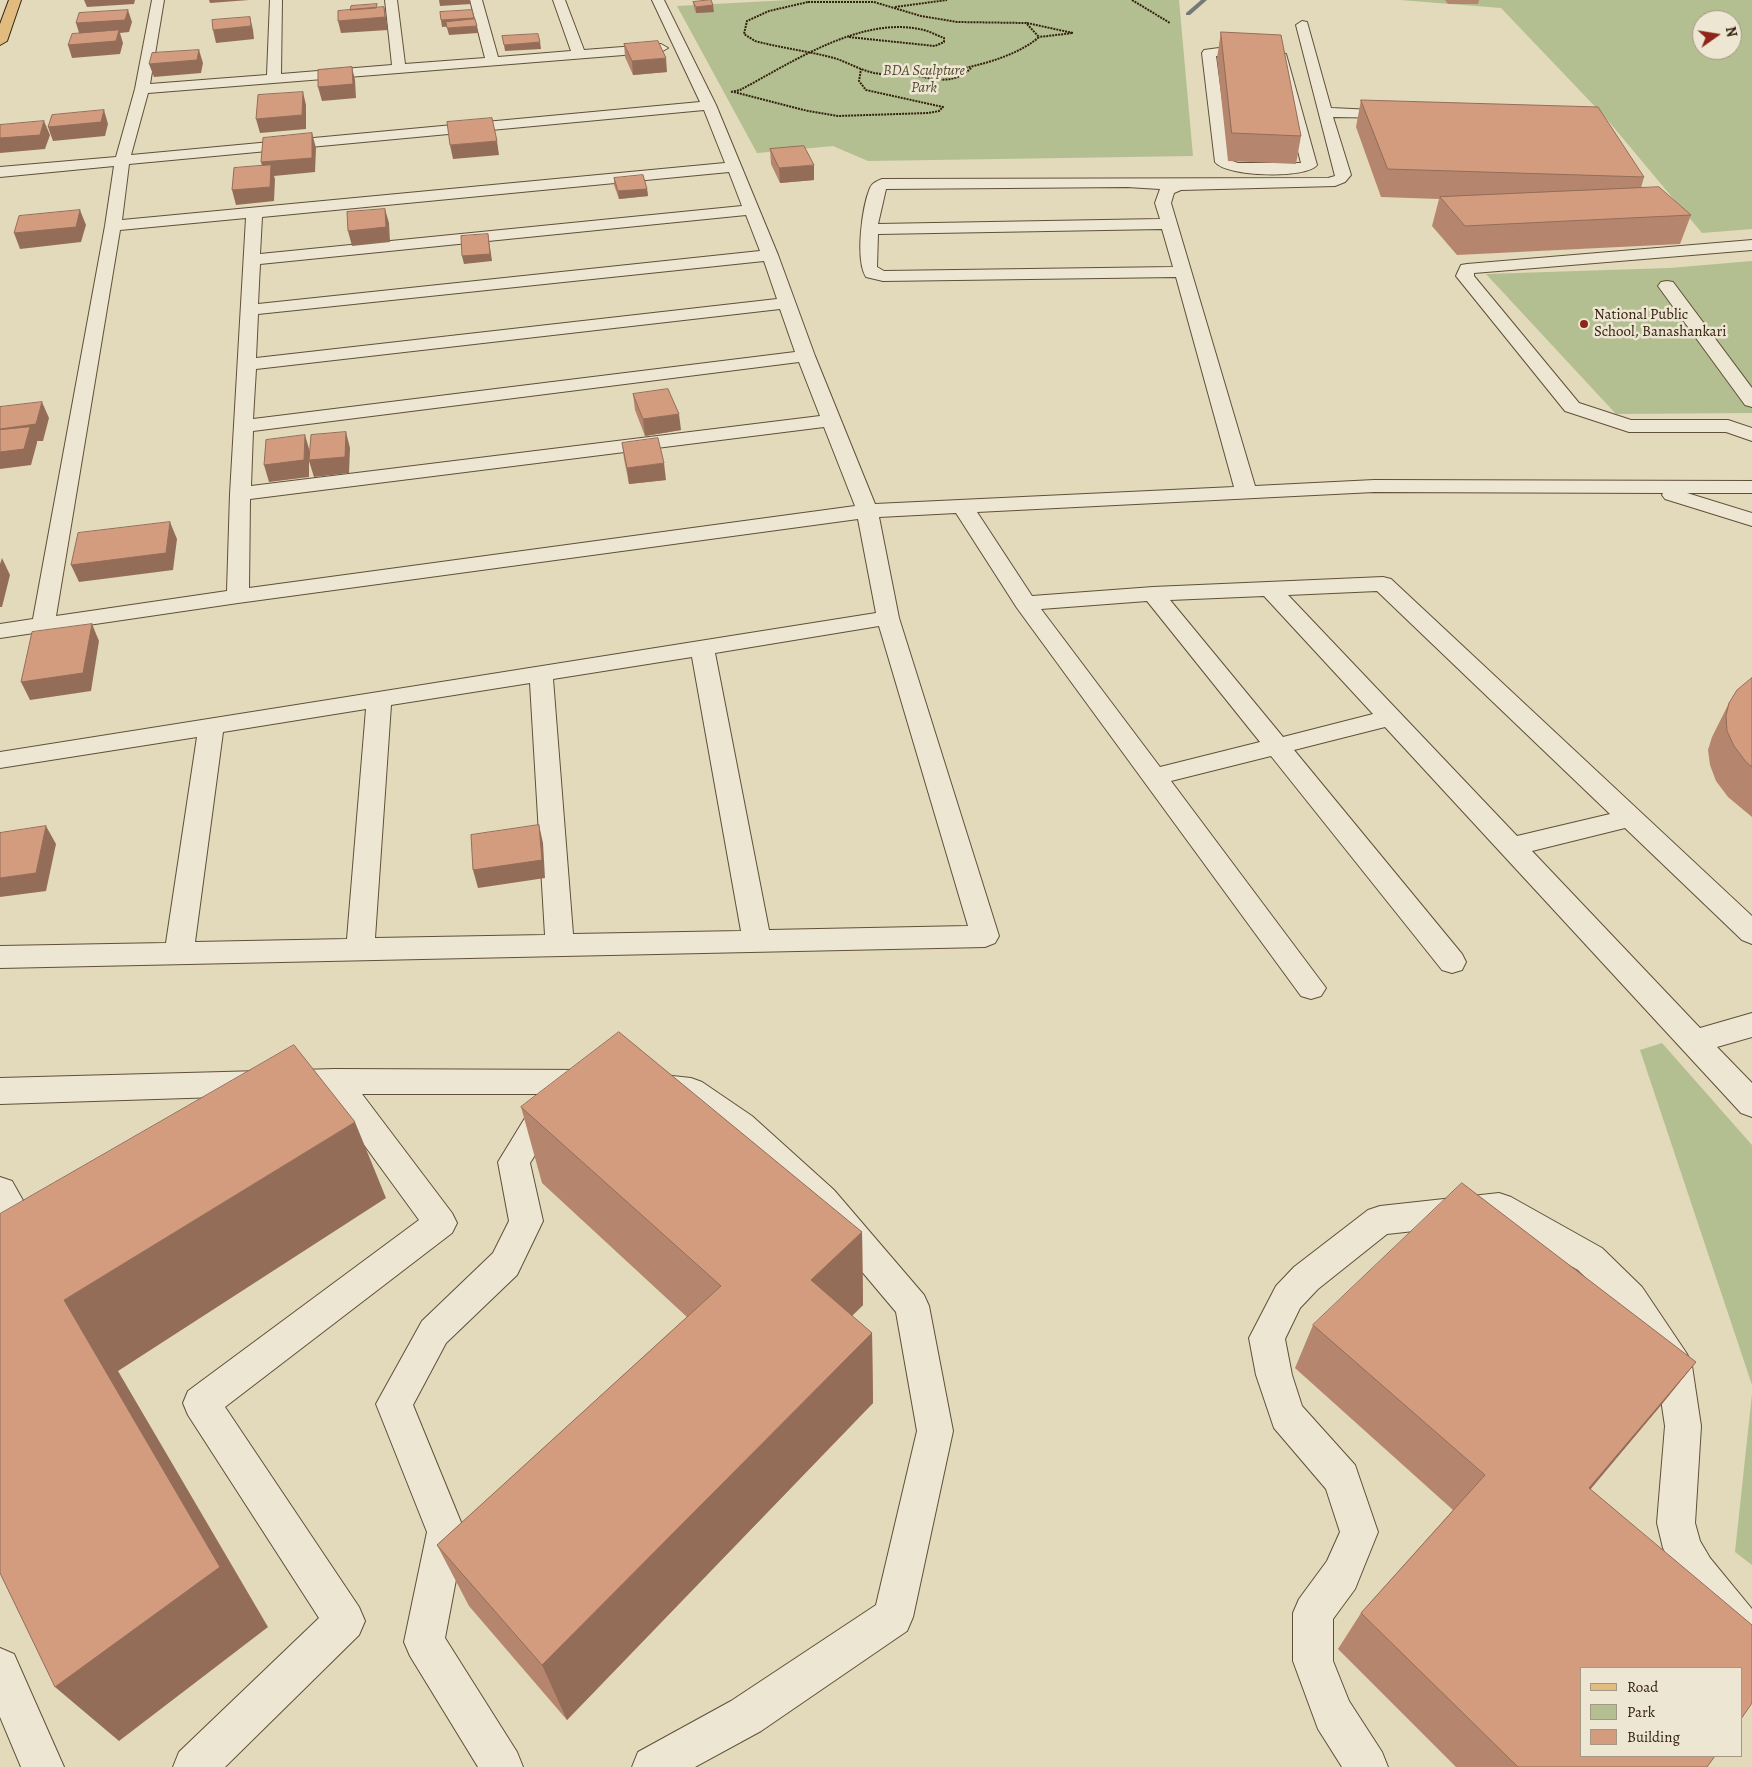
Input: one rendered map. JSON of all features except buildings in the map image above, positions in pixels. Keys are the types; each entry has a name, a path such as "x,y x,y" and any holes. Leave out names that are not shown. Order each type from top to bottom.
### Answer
{"main road":[{"path":"0,41 15,0"}],"street":[{"path":"43,625 113,226 122,162 142,89 158,0"},
{"path":"274,79 276,0"},
{"path":"391,0 399,69"},
{"path":"476,0 492,61"},
{"path":"559,0 579,54"},
{"path":"0,957 985,936 888,618 867,511 806,356 770,255 707,101 658,0"},
{"path":"1184,272 883,276 872,272 869,267 870,229 878,188 882,184 890,182 1127,182 1178,185 1330,183 1340,179 1343,175 1302,25"},
{"path":"142,89 682,47"},
{"path":"1209,53 1270,54 1281,58 1289,88 1309,165 1300,169 1235,168 1223,162 1209,53"},
{"path":"1289,88 1318,89"},
{"path":"0,172 122,162 707,101"},
{"path":"1326,112 1414,115"},
{"path":"113,226 733,167"},
{"path":"1178,185 1167,190 1163,203 1246,491"},
{"path":"251,260 750,210"},
{"path":"238,596 240,494 254,212"},
{"path":"870,229 1170,224"},
{"path":"1752,245 1467,269 1465,276 1572,407 1629,426 1728,426 1752,435"},
{"path":"249,310 770,255"},
{"path":"1667,286 1752,401"},
{"path":"246,365 788,303"},
{"path":"243,426 806,356"},
{"path":"240,494 831,420"},
{"path":"0,631 238,596 867,511 1374,486 1752,487"},
{"path":"1647,488 1752,520"},
{"path":"957,507 1311,988"},
{"path":"1026,602 1269,588 1383,584 1752,933"},
{"path":"1269,588 1752,1104"},
{"path":"1153,594 1452,962"},
{"path":"0,760 888,618"},
{"path":"702,648 757,941"},
{"path":"540,674 560,945"},
{"path":"360,950 379,699"},
{"path":"1155,777 1390,718"},
{"path":"179,953 211,726"},
{"path":"1511,847 1630,818"},
{"path":"1694,1042 1752,1026"},
{"path":"284,1110 335,1081"},
{"path":"194,1767 346,1621 201,1403 440,1223 335,1081"},
{"path":"0,1091 335,1081 617,1082 691,1092 741,1125 822,1200 912,1306 935,1431 893,1616 746,1716 653,1767"},
{"path":"502,1767 424,1642 446,1532 394,1404 434,1332 505,1264 526,1221 514,1162 539,1122 617,1082"},
{"path":"0,1191 21,1227 23,1247"},
{"path":"1367,1767 1333,1714 1313,1661 1314,1613 1341,1574 1359,1532 1342,1478 1287,1416 1274,1375 1267,1338 1288,1297 1306,1278 1380,1220 1499,1207 1590,1259 1630,1298 1660,1348 1674,1366 1683,1426 1676,1523 1682,1548 1696,1572 1752,1641"},
{"path":"0,1668 43,1767"}],"path":[{"path":"891,7 947,0"},
{"path":"1132,0 1170,23"},
{"path":"808,2 874,2 921,16 957,22 1026,23 1073,33 1039,36 1034,44 972,67 906,73 876,73 812,53 755,41 744,34 747,21 769,11 808,2"},
{"path":"1026,23 1039,36"},
{"path":"707,101 734,92 812,53 848,37 866,30 888,27 920,29 934,32 944,38 944,42 935,46 848,37"},
{"path":"906,73 947,81 965,76 972,67"},
{"path":"734,92 808,111 838,116 928,113 939,111 943,107 866,90 859,81 861,69"}],"green space":[{"name":"BDA Sculpture Park","path":"789,0 1179,0 1193,156 868,161 833,146 757,153 677,6"},
{"path":"1400,0 1752,0 1752,229 1702,233 1605,117 1501,8"},
{"path":"1752,261 1752,413 1616,414 1486,274 1670,268"},
{"path":"1662,1043 1752,1145 1752,1385 1640,1050"},
{"path":"1752,1394 1752,1565 1735,1552"}],"waterway":[{"path":"1188,14 1204,0"}],"place":[{"name":"National Public School, Banashankari","path":"1584,324"}]}
